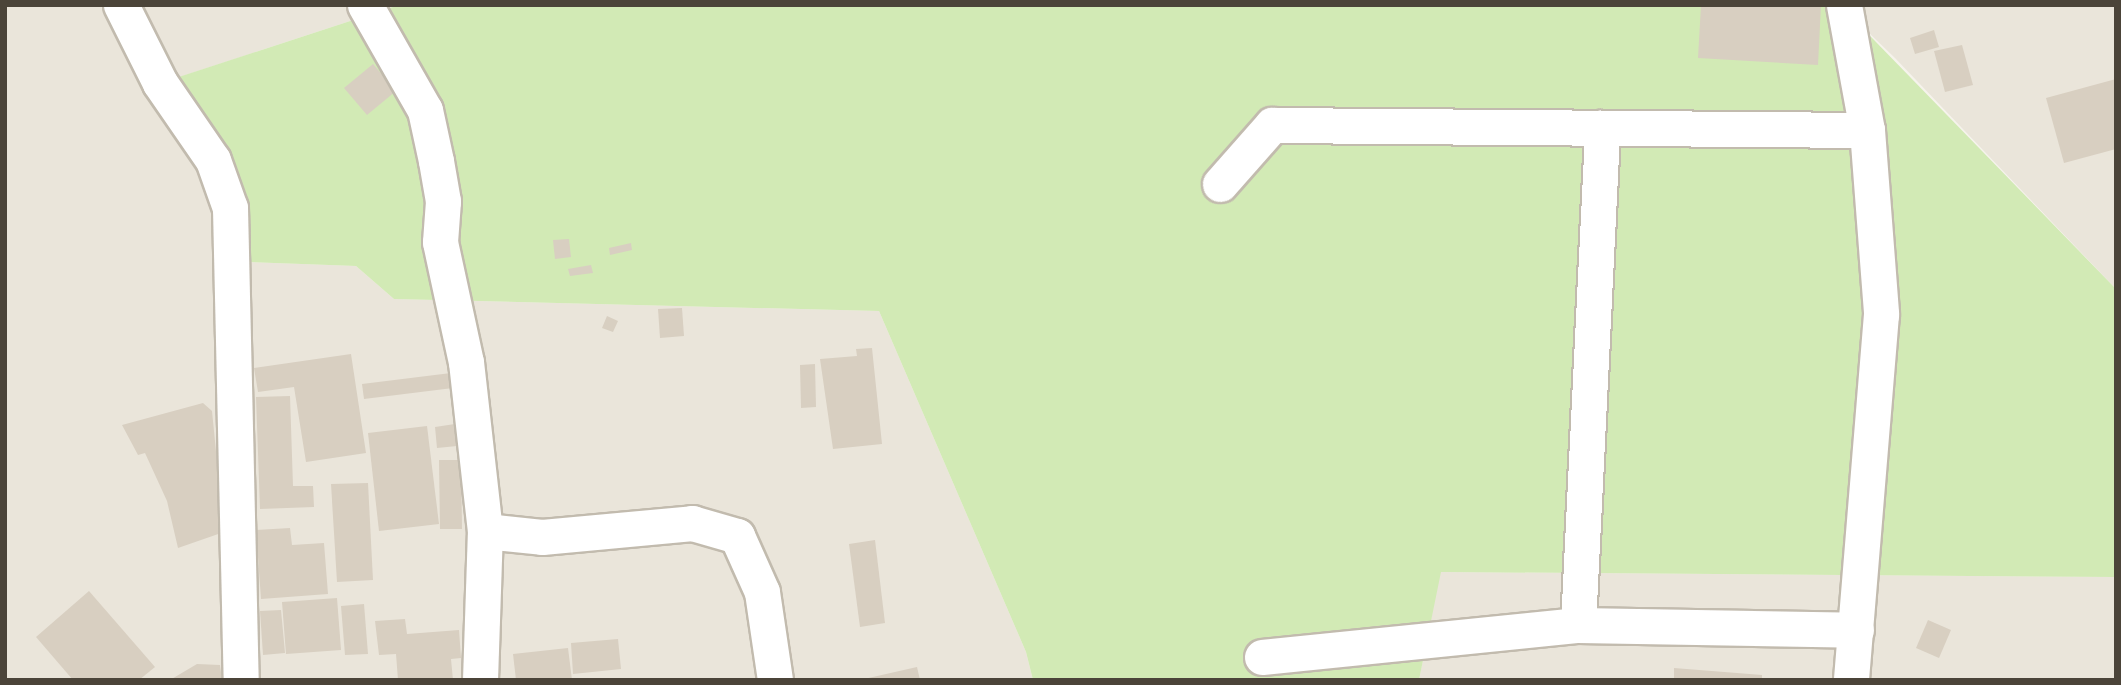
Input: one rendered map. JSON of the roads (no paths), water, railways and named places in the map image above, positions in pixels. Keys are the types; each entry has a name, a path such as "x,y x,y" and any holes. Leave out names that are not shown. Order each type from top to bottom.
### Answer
{"street":[{"path":"121,5 160,83 213,160 230,208 241,680"},
{"path":"365,5 403,68 428,123 443,201 440,242 466,362 485,531 480,680"},
{"path":"1844,5 1867,130 1881,314 1851,680"},
{"path":"1220,184 1272,125 1867,130"},
{"path":"1578,625 1602,128"},
{"path":"485,531 542,537 692,523 737,536 762,592 775,680"},
{"path":"1262,657 1578,625 1856,630"}]}
